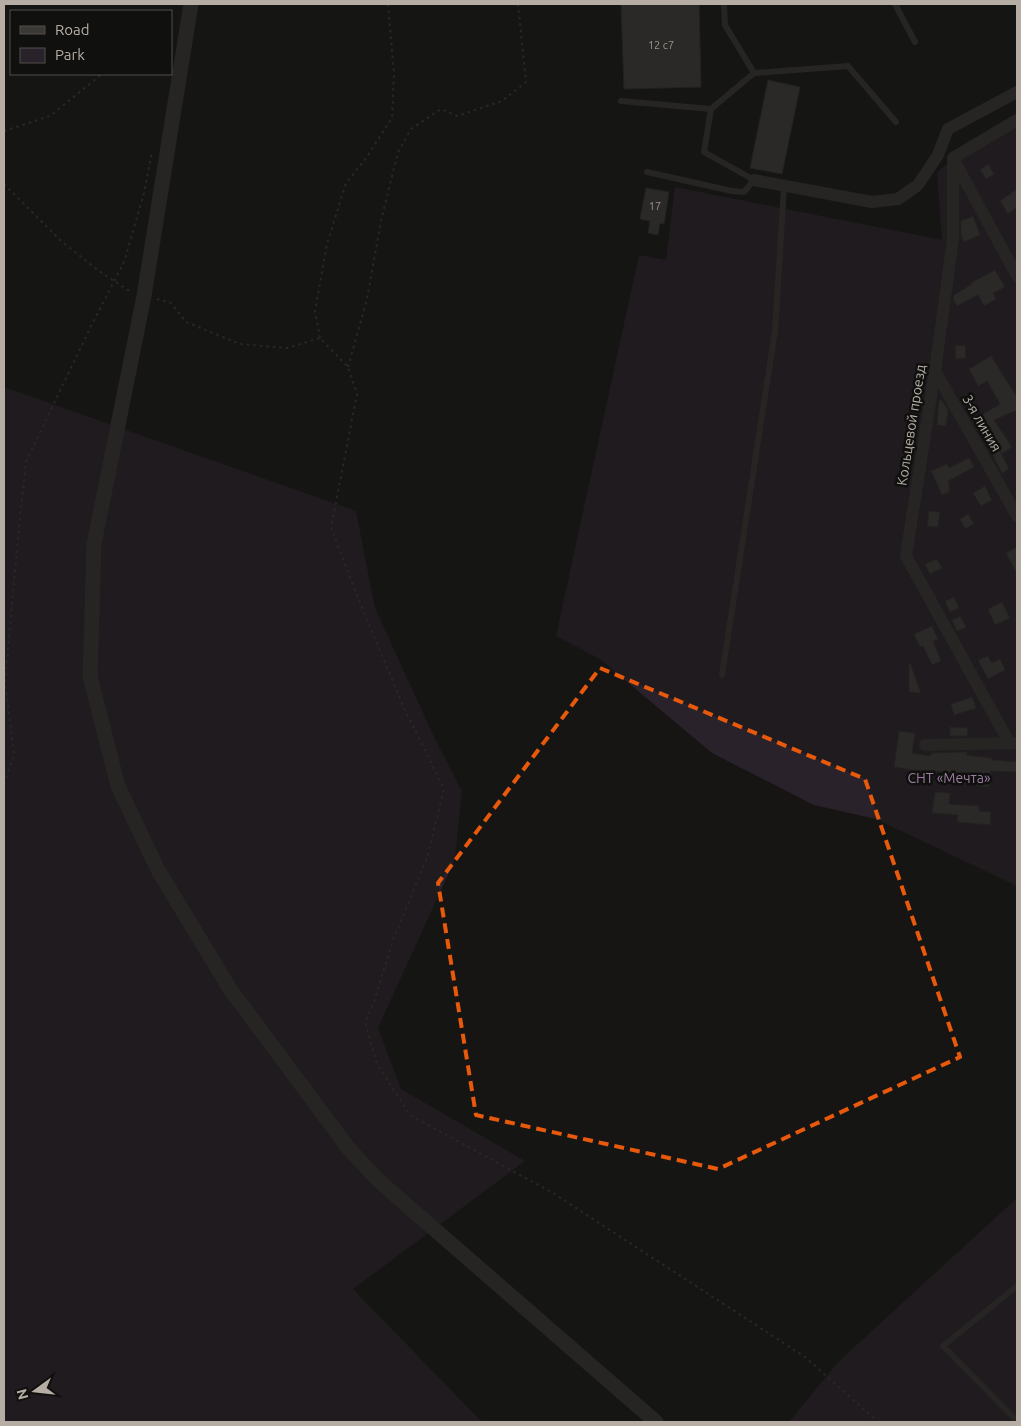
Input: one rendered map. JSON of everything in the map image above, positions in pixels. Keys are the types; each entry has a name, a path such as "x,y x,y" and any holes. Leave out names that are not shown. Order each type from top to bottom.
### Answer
{"street":[{"path":"191,4 144,296 94,544 90,676 118,786 158,870 230,989 348,1149 379,1182 656,1422"},
{"path":"754,180 872,202 898,199 918,185 938,155 948,129 1017,92"},
{"path":"1017,120 953,158 1017,276"},
{"name":"Кольцевой проезд","path":"953,158 953,239 935,371 906,556 1014,743"},
{"name":"3-я линия","path":"935,371 1017,516"},
{"path":"925,745 1014,743"}],"lane":[{"path":"724,4 725,25 754,73"},
{"path":"895,4 915,42"},
{"path":"647,172 744,192 754,180 704,152 711,108 754,73 848,66 896,122"},
{"path":"621,100 711,108"},
{"path":"722,675 775,330 784,186"},
{"path":"1017,1286 943,1346 1014,1414 1017,1422"}],"path":[{"path":"388,4 394,74 392,118 366,158 346,183 328,244 315,311 320,338 348,367 357,394 331,528 404,708 444,789 427,858 393,940 374,1002 365,1022 376,1064 410,1115 553,1193 805,1357 878,1422"},
{"path":"348,367 366,299 381,221 398,152 411,129 441,109 457,116 502,100 526,82 518,4"},
{"path":"4,131 50,116 101,75"},
{"path":"4,784 14,754 6,681 18,528 26,462 124,262 144,193 154,146"},
{"path":"4,184 61,242 98,271 134,294 171,303 186,322 240,344 287,348 320,338"}],"highlighted area":[{"path":"600,668 865,779 960,1057 718,1169 476,1115 438,883"}],"green space":[{"name":"СНТ «Мечта»","path":"1017,120 1017,886 876,819 814,805 712,753 600,659 556,636 639,255 666,260 675,187 942,240 937,173 953,158"},
{"path":"4,387 356,511 375,608 435,739 462,791 455,859 378,1028 401,1089 525,1161 353,1289 482,1422 4,1422"},
{"path":"1017,1198 1017,1422 789,1422 838,1362"}],"building":[{"path":"621,4 699,4 701,87 624,89"},
{"path":"768,80 800,87 782,174 750,168"},
{"path":"988,164 994,174 986,179 980,170"},
{"path":"646,188 669,192 664,224 660,223 658,235 648,233 650,221 640,219"},
{"path":"1017,189 1017,207 1008,214 1000,201"},
{"path":"973,216 980,235 964,242 961,235 961,221"},
{"path":"995,270 1005,287 993,293 996,299 984,306 978,295 957,306 953,299 954,295"},
{"path":"965,345 966,358 956,359 955,346"},
{"path":"991,356 1017,397 1017,410 994,420 1012,447 1002,454 999,449 1009,469 1002,473 988,446 995,443 986,429 979,433 972,421 1000,404 987,381 978,386 969,369"},
{"path":"939,400 942,401 948,410 946,426 937,425"},
{"path":"969,458 974,467 948,481 949,492 942,495 931,471 947,464 949,468"},
{"path":"985,486 992,500 981,506 973,493"},
{"path":"929,511 940,512 938,527 927,526"},
{"path":"968,514 974,524 965,529 960,519"},
{"path":"1017,547 1017,574 1006,553"},
{"path":"937,559 942,568 930,574 925,564"},
{"path":"954,597 959,608 950,612 945,601"},
{"path":"1002,602 1010,618 995,625 988,609"},
{"path":"960,616 966,627 957,631 952,620"},
{"path":"932,626 938,639 933,641 941,661 932,665 923,646 920,647 914,634"},
{"path":"988,656 992,663 1000,659 1005,670 988,679 978,660"},
{"path":"910,663 921,693 909,692"},
{"path":"972,697 976,708 954,715 951,704"},
{"path":"950,727 968,728 967,736 950,736"},
{"path":"899,731 915,733 912,753 931,756 931,753 967,752 966,755 1017,762 1017,772 991,771 989,787 964,784 966,773 894,767"},
{"path":"935,792 950,793 949,804 979,806 979,811 991,812 990,825 957,822 958,815 932,813"}]}
